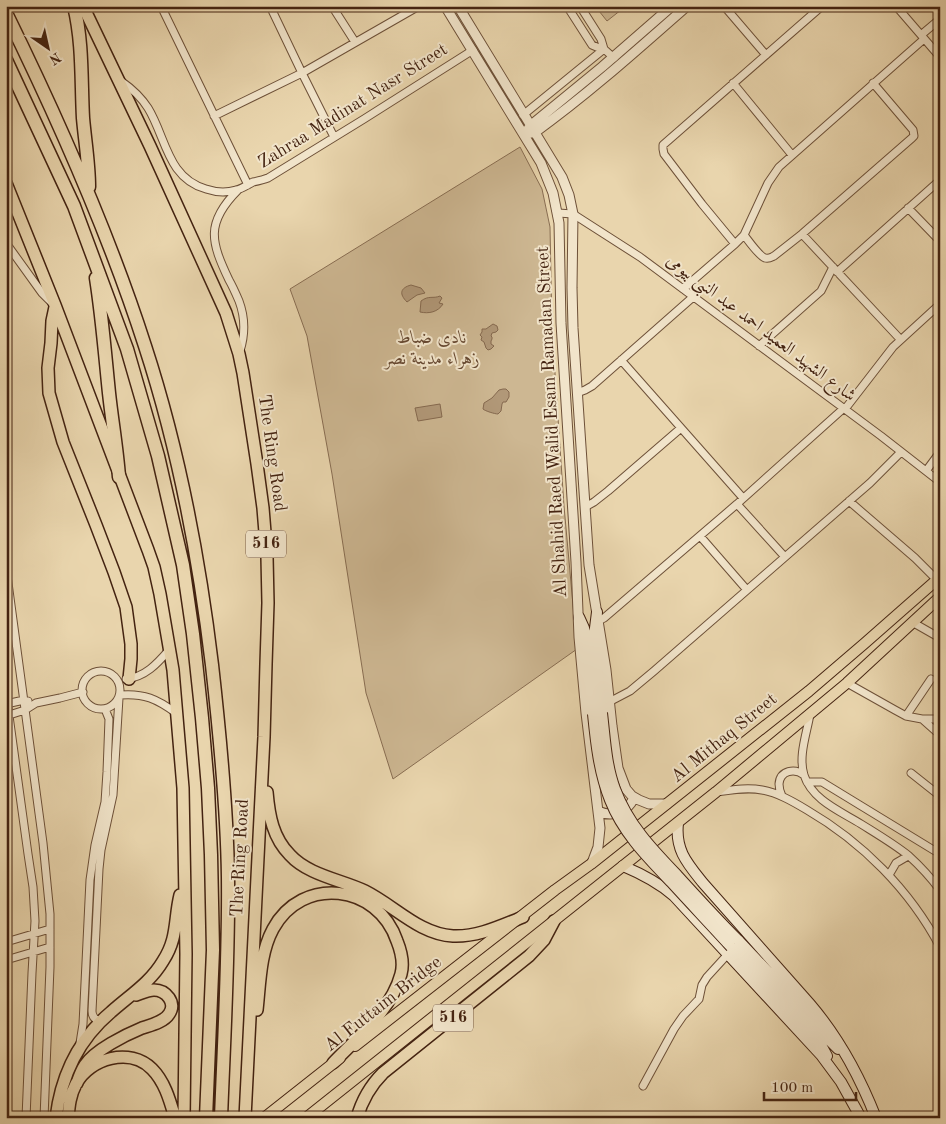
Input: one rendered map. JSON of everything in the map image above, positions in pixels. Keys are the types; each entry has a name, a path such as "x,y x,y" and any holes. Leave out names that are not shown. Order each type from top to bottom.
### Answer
{"highway":[{"path":"74,6 78,25 81,62 89,197"},
{"name":"The Ring Road","path":"83,6 226,313 244,381 258,472 267,558 268,603 264,738 244,1118"},
{"name":"The Ring Road","path":"6,13 44,89 119,270 164,408 187,505 204,603 220,731 224,789 228,875 221,1118"},
{"name":"The Ring Road","path":"6,60 74,206 92,250 127,349 168,493 183,566 202,718 211,855 213,950 206,1118"},
{"path":"6,183 154,567 166,624 174,677 183,788 186,954 184,1118"},
{"path":"92,250 118,453 119,477"},
{"path":"55,306 48,368 49,393 63,442 126,607 131,659 123,680"},
{"name":"516","path":"264,738 266,781 272,825 284,849 298,862 325,876 376,897 418,925 446,936 476,934 522,917"},
{"path":"56,1118 62,1085 80,1047 101,1021 149,980 169,951 174,938 178,904 185,882"},
{"name":"516","path":"248,1051 257,1009 264,954 267,942 276,923 292,906 308,897 326,893 345,894 354,896 372,906 389,922 401,952 402,972 394,992 383,1010 333,1064"},
{"name":"516","path":"357,1118 365,1095 383,1073 529,956 544,940 554,921"},
{"path":"68,1118 72,1094 85,1065 95,1055 118,1040 164,1018 172,1009 168,996 161,991 150,991 130,997"},
{"path":"77,1083 85,1072 97,1063 111,1058 136,1060 149,1066 158,1077 164,1086 175,1118"}],"main road":[{"name":"Al Mithaq Street","path":"522,917 667,804 837,667 938,579"},
{"name":"Al Mithaq Street","path":"554,921 678,823 847,683 940,597"},
{"path":"597,616 594,636 598,714"},
{"path":"579,617 587,641 598,714 611,775 618,798 630,820 732,947 812,1031 826,1052 832,1068 849,1094 861,1118"},
{"path":"678,823 679,844 686,862 819,1015 847,1056 876,1118"},
{"path":"660,885 662,874 666,868 674,863 686,862"},
{"path":"623,866 646,876 674,896 808,1014 828,1039 847,1056"},
{"name":"Al Futtaim Bridge","path":"264,1118 522,917"},
{"path":"306,1118 554,921"}],"street":[{"name":"Zahraa Madinat Nasr Street","path":"161,6 248,185"},
{"path":"270,6 334,137"},
{"path":"332,6 355,42"},
{"path":"214,116 302,73 419,6"},
{"name":"Al Shahid Raed Walid Esam Ramadan Street","path":"446,6 546,173 558,213 561,323 579,637 600,828 599,841 591,864"},
{"name":"Al Shahid Raed Walid Esam Ramadan Street","path":"458,6 562,177 569,196 573,214 572,288 589,565 606,670 618,768 626,789 634,798"},
{"path":"567,6 592,45 604,49 614,58"},
{"path":"580,6 601,39 604,49"},
{"path":"605,71 614,58 672,6"},
{"path":"524,134 686,6"},
{"path":"724,6 766,54"},
{"path":"735,244 664,154 663,145 822,6"},
{"path":"896,6 940,57"},
{"path":"683,289 744,235 768,183 779,168 923,37 940,19"},
{"path":"523,115 604,49"},
{"name":"Zahraa Madinat Nasr Street","path":"238,190 268,178 473,50"},
{"path":"118,80 132,89 147,107 172,162 184,177 195,185 208,190 223,192 238,190"},
{"path":"733,83 792,155"},
{"path":"744,235 761,256 770,258 802,234 914,136 913,130 873,83"},
{"path":"759,346 821,291 835,269 940,180"},
{"path":"238,190 227,201 220,212 214,236 217,255 242,310 243,336 238,354"},
{"path":"908,208 940,241"},
{"name":"شارع الشهيد العميد احمد عبد النبى بيومى","path":"558,213 573,214 640,258 882,436 940,482"},
{"path":"802,234 900,339"},
{"path":"6,244 45,297 55,306"},
{"path":"577,393 589,388 693,297"},
{"path":"597,616 604,618 844,409 900,339 940,304"},
{"path":"620,360 743,498"},
{"path":"585,507 608,491 681,428"},
{"path":"610,702 630,691 870,483 901,452"},
{"path":"926,471 940,452"},
{"path":"571,479 583,478"},
{"path":"849,501 938,579"},
{"path":"737,504 785,557"},
{"path":"700,536 747,590"},
{"path":"6,568 43,843 50,914 44,1118"},
{"path":"912,622 940,638"},
{"path":"123,680 116,703 111,707 99,709 88,704 84,699 83,684 95,672 104,671 123,680 141,675 152,669 170,650"},
{"path":"906,716 932,679"},
{"path":"847,683 906,716 922,719 940,718"},
{"path":"8,716 25,710 36,703 83,692"},
{"path":"6,694 33,887 35,933 26,1118"},
{"path":"119,696 129,694 147,697 164,704 176,712"},
{"path":"80,1047 89,987 98,870 113,796 119,696"},
{"path":"7,704 24,700 36,703"},
{"path":"101,1021 95,1019 92,1014 89,987 90,880 94,845 105,802 109,719 105,709"},
{"path":"806,778 803,756 810,714"},
{"path":"922,719 940,735"},
{"path":"782,796 779,784 780,778 789,771 800,772 815,793 832,807 908,856 940,890"},
{"path":"910,773 940,796"},
{"path":"806,778 822,782 938,850"},
{"path":"716,792 762,790 782,796 815,814 863,851 888,875 920,912 940,947"},
{"path":"598,811 606,814 620,812 627,808 634,798 649,804 667,804"},
{"path":"888,875 896,863 908,856"},
{"path":"6,942 50,929"},
{"path":"6,960 50,947"},
{"path":"642,1086 674,1029 699,999 702,985 707,976 732,947"}],"green space":[{"path":"595,6 626,6 607,21"},
{"name":"نادى ضباط زهراء مدينة نصر","path":"520,147 542,189 550,227 552,329 564,506 577,649 393,779 366,693 332,474 307,336 290,289"}],"shaded area":[{"path":"411,285 421,288 425,293 417,295 407,302 402,292"},
{"path":"440,296 442,298 439,303 443,304 439,309 427,313 420,312 421,301 426,298"},
{"path":"493,324 497,326 498,330 492,333 491,344 494,346 488,350 480,335 482,329 486,329"},
{"path":"503,389 509,392 509,397 506,402 503,402 501,411 498,414 483,409 484,403 499,390"},
{"path":"440,404 442,417 418,421 415,408"}]}
